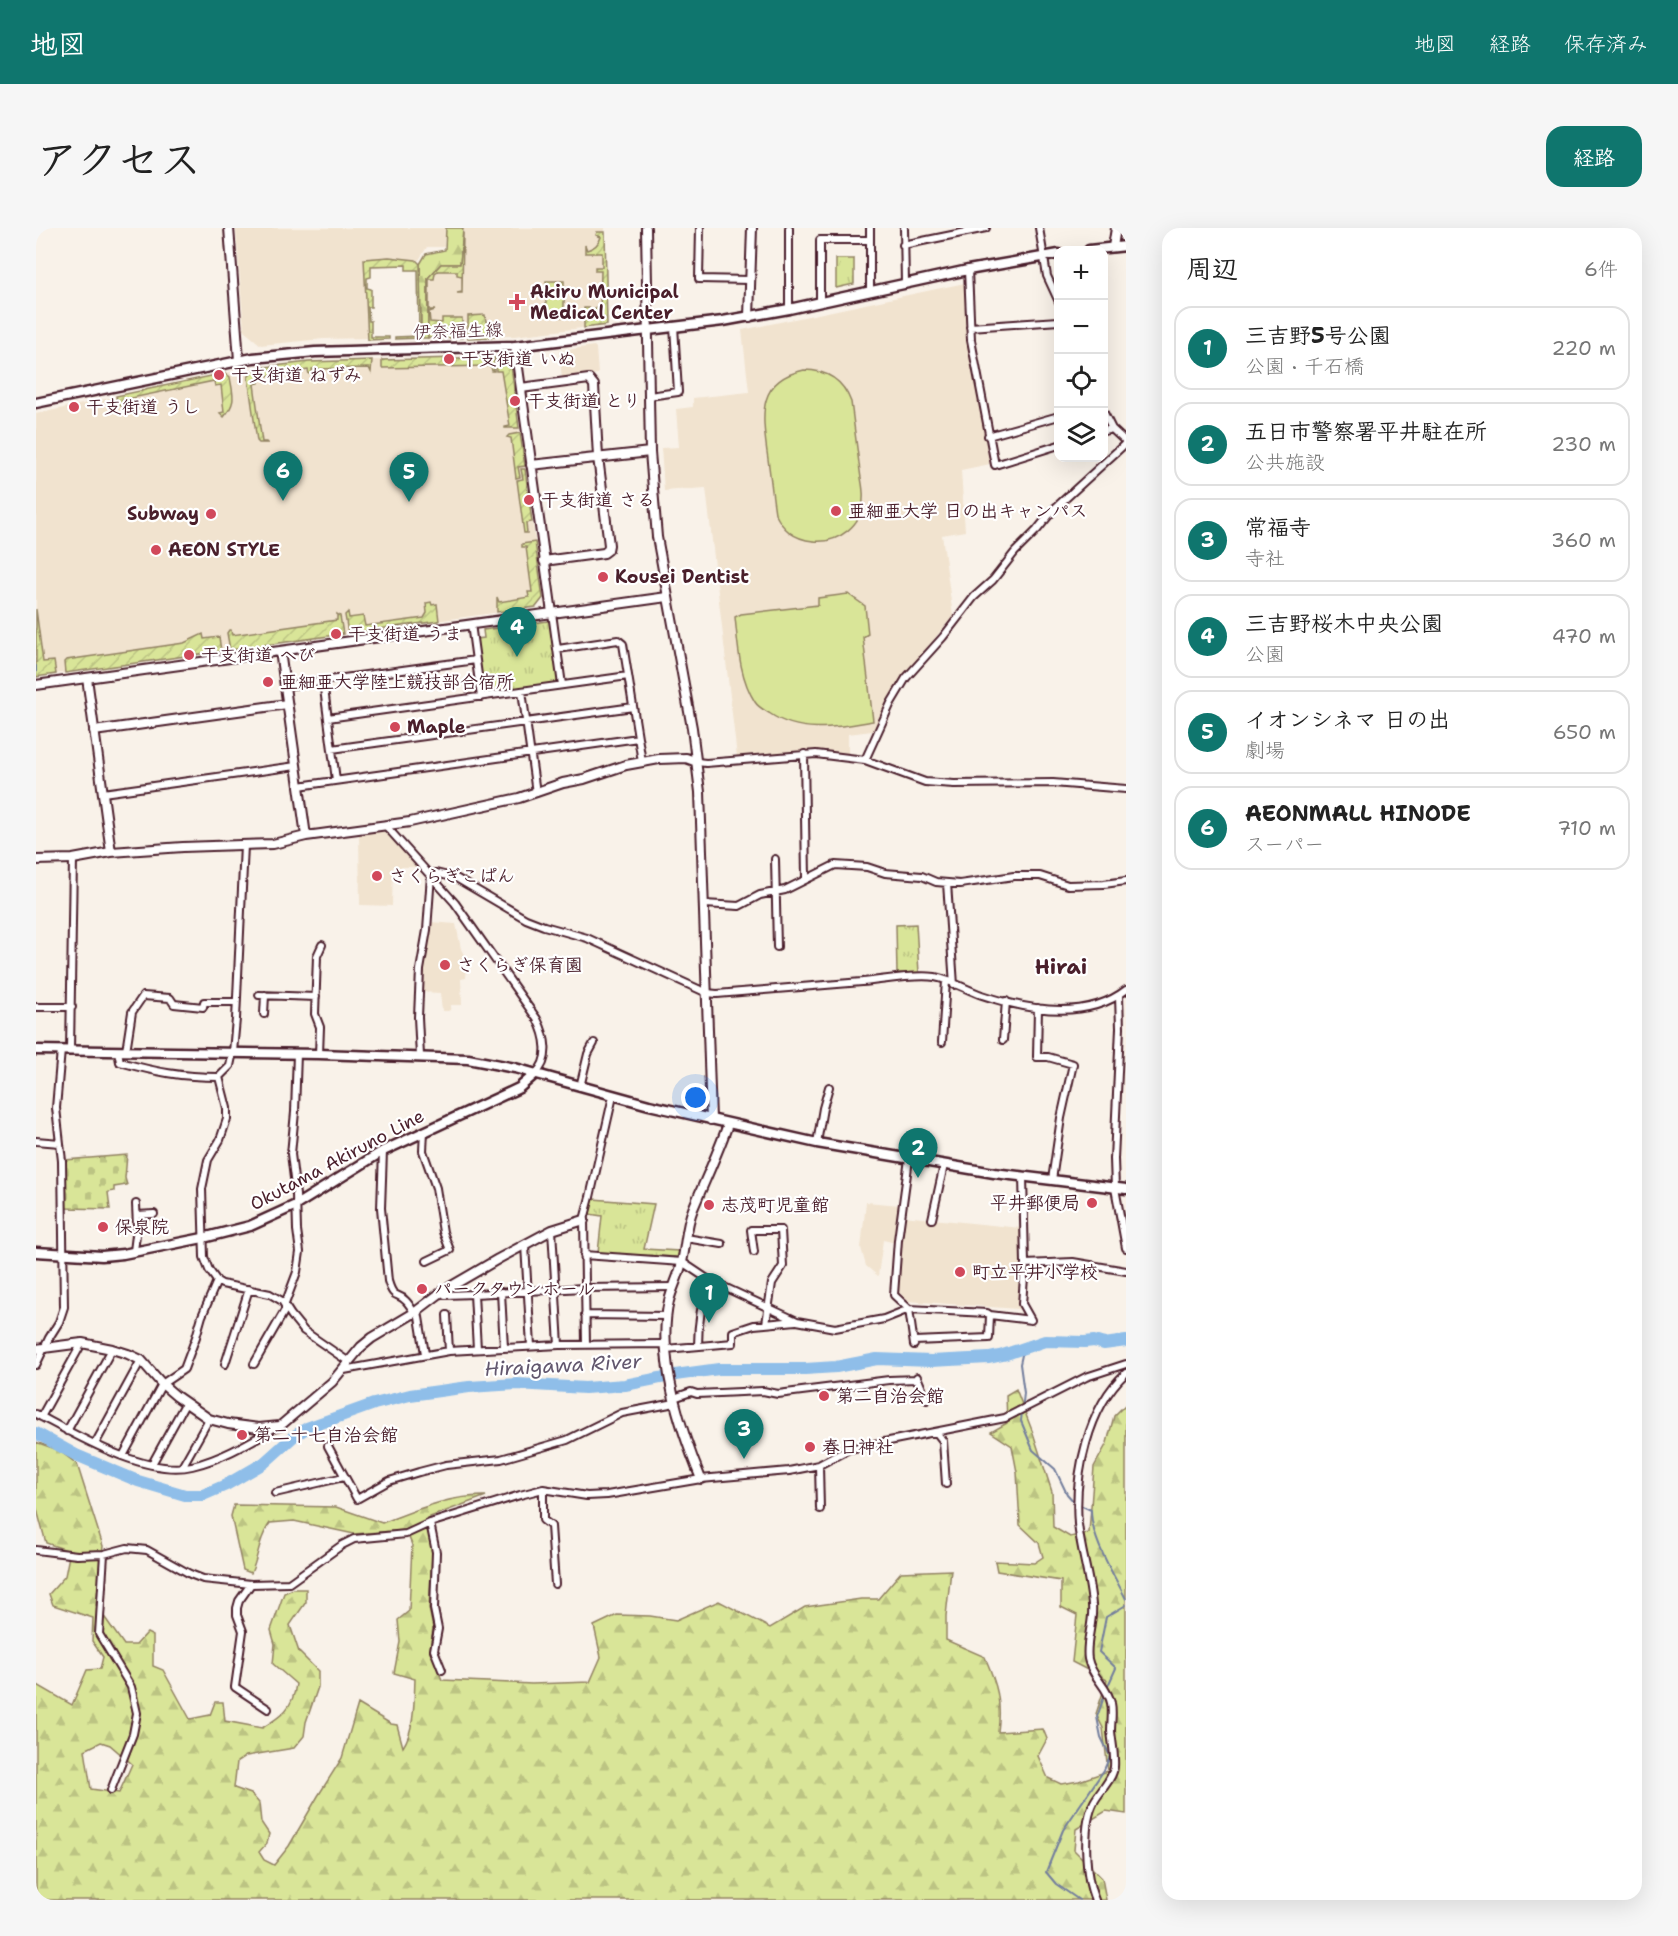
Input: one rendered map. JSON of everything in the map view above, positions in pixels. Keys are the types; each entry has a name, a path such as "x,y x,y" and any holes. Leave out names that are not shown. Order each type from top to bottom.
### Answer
{"main road":[{"path":"1108,248 1126,246"},
{"name":"伊奈福生線","path":"36,403 239,360 315,352 514,346 749,317 870,290 1054,255"},
{"path":"36,1050 319,1053 452,1057 484,1061 613,1096 817,1143 909,1160 1126,1189"},
{"name":"Okutama Akiruno Line","path":"36,1252 102,1256 203,1238 250,1226 296,1205 383,1151 519,1088 535,1074"}],"street":[{"path":"230,228 239,360"},
{"path":"646,228 650,452 657,537 697,762 700,792 711,1120"},
{"path":"700,228 699,279 750,280"},
{"path":"749,317 752,228"},
{"path":"789,228 789,309"},
{"path":"870,228 870,290"},
{"path":"904,228 905,283"},
{"path":"903,245 986,228"},
{"path":"1039,228 1047,276 1058,300"},
{"path":"1113,247 1116,228"},
{"path":"819,302 820,240 870,240"},
{"path":"968,270 970,327 995,465 1054,447"},
{"path":"970,327 1054,321"},
{"path":"649,396 678,392 674,326"},
{"path":"514,346 562,685"},
{"path":"521,388 589,379 594,385 598,457 608,550 604,553 544,561"},
{"path":"988,436 1054,417"},
{"path":"866,760 891,703 906,678 943,637 974,597 993,580 1054,509 1126,443 1108,420"},
{"path":"1108,430 1113,429"},
{"path":"531,465 650,452"},
{"path":"36,685 667,597"},
{"path":"471,624 481,697"},
{"path":"558,649 618,640 623,644 642,762"},
{"path":"280,651 306,836"},
{"path":"285,686 476,660"},
{"path":"328,718 628,676"},
{"path":"87,678 111,852"},
{"path":"323,681 336,780"},
{"path":"522,691 536,793"},
{"path":"94,732 287,704"},
{"path":"332,749 633,707"},
{"path":"299,786 639,738"},
{"path":"804,754 806,878"},
{"path":"36,860 73,859 111,852 183,847 273,844 306,836 420,820 536,793 626,765 686,758 706,764 804,754 866,760 925,782 1053,783 1126,789"},
{"path":"103,793 296,766"},
{"path":"385,825 431,874 471,923 537,1019 545,1046 543,1066 535,1074"},
{"path":"236,1002 204,1002 204,1007 174,1004 170,998 142,996 132,1012 120,1062 190,1077 219,1077 230,1066 233,1052 236,1002 244,845"},
{"path":"36,1365 59,1322 64,1307 62,1161 56,1108 72,1007 73,859"},
{"path":"775,859 777,947"},
{"path":"704,904 739,906 760,896 785,890 831,865 867,867 885,873 922,876 936,882 960,884 1014,876 1040,876 1068,885 1126,881"},
{"path":"431,874 456,878 526,920 543,927 587,938 707,993 935,977 1006,1001 1038,1008 1078,1010 1119,996 1126,990"},
{"path":"420,1056 418,1017 420,970 427,930 431,874"},
{"path":"947,883 954,984"},
{"path":"319,1053 320,1027 315,1014 316,968 322,945"},
{"path":"942,1042 946,981"},
{"path":"264,1014 262,995 316,997"},
{"path":"1119,996 1114,1159 1115,1188 1126,1248"},
{"path":"1003,1040 1006,1001"},
{"path":"36,1007 72,1007"},
{"path":"1038,1008 1037,1057 1048,1057 1073,1064 1060,1118 1052,1180"},
{"path":"580,1087 588,1053 594,1042"},
{"path":"254,1364 285,1310 285,1304 297,1272 300,1252 291,1154 297,1053"},
{"path":"219,1077 227,1108 227,1119 220,1140 208,1160 202,1189 204,1257 208,1270 217,1281 270,1294 285,1304 304,1331 350,1362"},
{"path":"817,1143 829,1087"},
{"path":"818,1094 827,1095"},
{"path":"586,1344 584,1220 613,1096"},
{"path":"701,1479 683,1436 668,1367 665,1347 666,1316 682,1262 692,1211 715,1161 728,1124"},
{"path":"424,1131 423,1151 436,1188 443,1232 450,1250 427,1261"},
{"path":"36,1141 60,1143"},
{"path":"383,1151 381,1208 388,1281 391,1291 396,1296 405,1299 416,1312 425,1354"},
{"path":"909,1160 898,1240 894,1294 909,1309 914,1343 989,1338 990,1315"},
{"path":"932,1219 944,1165"},
{"path":"584,1255 682,1262 709,1280 797,1321 835,1329 884,1319 909,1309 987,1313 1031,1320 1022,1305 1023,1176"},
{"path":"134,1251 136,1204"},
{"path":"137,1215 154,1214"},
{"path":"82,1342 39,1415 67,1431 123,1456 152,1464 182,1467 203,1463 231,1452 280,1426 332,1382 361,1347 372,1338 525,1245 552,1230 584,1220"},
{"path":"552,1230 559,1345"},
{"path":"754,1252 751,1230 781,1230 783,1266 772,1283 766,1324"},
{"path":"686,1238 722,1244"},
{"path":"525,1245 531,1346"},
{"path":"1024,1264 1073,1262 1126,1271"},
{"path":"698,1346 703,1299 709,1280"},
{"path":"123,1456 162,1384 184,1369 217,1281"},
{"path":"444,1296 556,1289 674,1287"},
{"path":"225,1364 249,1289"},
{"path":"501,1292 504,1348"},
{"path":"474,1294 477,1349"},
{"path":"447,1315 449,1351"},
{"path":"585,1315 666,1316"},
{"path":"344,1370 425,1354 477,1349 586,1344 665,1347 733,1343 733,1332 754,1325 797,1321"},
{"path":"36,1350 82,1342 112,1349 141,1360 162,1384 185,1404 209,1419 259,1428 280,1426"},
{"path":"67,1431 112,1349"},
{"path":"95,1444 141,1360"},
{"path":"36,1550 77,1555 104,1554 127,1548 147,1550 203,1579 251,1584 289,1583 354,1539 406,1534 430,1523 543,1489 587,1496 624,1493 701,1479 819,1466 849,1449 1005,1418 1086,1377 1126,1364"},
{"path":"1095,1900 1089,1883 1086,1844 1092,1805 1114,1768 1111,1703 1088,1660 1093,1617 1077,1510 1081,1471 1093,1423 1106,1398 1126,1373"},
{"path":"328,1446 357,1499 389,1481 419,1472 446,1465 501,1459 567,1440 622,1413 675,1399 691,1392 697,1394 764,1392 778,1394 917,1378 927,1400"},
{"path":"152,1464 185,1404"},
{"path":"182,1467 209,1419"},
{"path":"936,1432 942,1441 946,1484"},
{"path":"819,1466 820,1509"},
{"path":"274,1493 344,1477"},
{"path":"543,1489 543,1520 551,1526 555,1584"},
{"path":"430,1523 435,1552 433,1600 438,1629 434,1650 441,1670"},
{"path":"104,1554 99,1634 131,1688 136,1713 133,1734 111,1790"},
{"path":"251,1584 237,1608 243,1631 235,1687 268,1709"}],"shaded area":[{"path":"236,228 446,228 444,247 427,247 419,260 367,261 368,338 323,339 261,345 244,331"},
{"name":"Akiru Municipal Medical Center","path":"463,228 605,228 607,325 514,336 428,338 428,278 441,264 460,264"},
{"name":"亜細亜大学 日の出キャンパス","path":"965,283 967,341 990,464 961,470 965,531 942,535 953,616 903,677 878,726 872,731 848,734 848,754 804,751 737,757 706,488 664,491 661,448 679,447 676,409 693,407 693,398 749,392 742,330"},
{"path":"594,346 598,374 562,378 559,351"},
{"path":"501,357 511,365 543,598 536,607 41,676 36,642 36,414 225,373 283,365 337,361"},
{"name":"さくらぎこぱん","path":"385,829 420,867 393,867 392,906 360,905 359,832"},
{"name":"さくらぎ保育園","path":"430,922 456,924 461,949 467,961 466,978 461,979 462,1005 451,1005 448,1011 442,1011 440,993 422,992"},
{"path":"866,1202 900,1205 896,1243 883,1240 878,1276 866,1266 861,1248"},
{"name":"町立平井小学校","path":"903,1216 1021,1228 1019,1309 908,1301 899,1292 898,1287"}],"green space":[{"path":"446,228 463,228 460,264 441,264 428,278 428,338 421,338 420,264 426,254 445,250"},
{"path":"597,232 605,232 607,325 584,328 584,308 589,308 589,314 595,314 595,308 600,308 601,271 595,271 595,267 602,267 602,253 585,253 585,245 587,250 599,242 601,237 596,235"},
{"path":"463,233 462,293 457,293 462,292 462,276 457,275 457,271 438,271 434,279 429,279 429,310 435,310 429,312 430,322 442,323 442,318 462,318 460,332 462,332 462,338 428,338 428,278 441,264 460,264"},
{"path":"389,257 416,260 420,264 421,338 395,339 395,337 419,336 418,270 406,270 406,265 371,266 371,277 367,278 367,288 371,289 371,307 368,307 371,337 389,337 389,339 368,340 364,259"},
{"path":"836,259 854,259 854,284 836,288"},
{"path":"546,281 564,281 564,317 554,317 546,312"},
{"path":"485,315 486,322 494,322 494,337 468,338 468,316"},
{"path":"494,357 494,371 491,366 382,368 382,360"},
{"path":"496,357 501,357 511,365 519,428 505,428 510,426 501,371 496,371"},
{"path":"372,360 371,372 369,368 312,369 312,374 309,374 308,370 258,377 259,383 254,384 262,442 267,443 259,443 257,441 248,377 256,368 309,362"},
{"path":"804,370 827,374 839,382 848,394 863,489 862,508 854,525 840,536 822,541 806,540 795,536 778,519 775,513 765,438 764,412 770,390 789,375"},
{"path":"225,373 230,377 233,398 231,407 224,417 220,413 224,412 221,385 215,386 214,381 122,400 122,406 118,405 116,396"},
{"path":"520,433 525,466 518,467 520,477 516,478 511,438 507,437"},
{"path":"521,469 525,469 532,522 526,523 527,533 524,533 517,480 523,479"},
{"path":"535,542 543,598 536,607 497,612 497,597 499,602 529,597 528,592 532,592 526,547 522,547 522,544"},
{"path":"848,594 865,606 868,634 863,637 873,721 833,727 806,727 781,720 759,707 742,672 735,617 741,614 818,605 818,598"},
{"path":"431,602 432,605 437,604 439,621 348,633 345,615 348,612 349,618 363,616 365,626 424,618 427,613 426,603"},
{"path":"36,609 43,662 54,661 56,674 36,677"},
{"path":"337,614 340,616 343,634 230,650 227,633 229,630 232,635 337,620"},
{"path":"548,621 551,623 558,680 556,683 486,693 483,690 476,639 484,638 483,630"},
{"path":"203,634 204,639 219,637 221,651 65,673 64,662 66,660 184,643"},
{"path":"916,924 919,973 897,973 896,925"},
{"path":"127,1155 125,1178 127,1185 114,1187 114,1191 108,1192 110,1209 65,1208 65,1160"},
{"path":"593,1199 654,1204 644,1249 679,1251 678,1257 598,1253 602,1216 589,1214"},
{"path":"1016,1389 1052,1492 1053,1527 1070,1537 1089,1533 1094,1467 1107,1443 1114,1416 1126,1404 1126,1814 1106,1811 1076,1829 1074,1850 1102,1878 1106,1900 36,1900 36,1684 72,1705 87,1670 100,1669 103,1657 92,1641 93,1618 53,1605 49,1594 65,1576 70,1551 46,1543 36,1506 36,1442 58,1450 77,1464 103,1546 96,1605 124,1645 136,1645 147,1633 153,1636 153,1666 163,1670 190,1719 210,1715 215,1702 223,1702 225,1721 262,1728 285,1710 292,1699 296,1684 273,1664 275,1644 271,1630 284,1593 293,1589 306,1589 306,1602 290,1625 299,1652 318,1671 318,1687 306,1722 304,1736 294,1748 246,1756 237,1762 234,1788 251,1794 259,1803 261,1822 269,1834 267,1843 259,1852 264,1860 274,1865 289,1846 342,1758 358,1704 391,1724 397,1725 403,1747 407,1740 413,1714 415,1679 394,1673 400,1642 398,1620 409,1611 412,1545 406,1530 354,1534 294,1521 270,1523 263,1536 251,1573 243,1570 231,1516 234,1505 336,1507 382,1523 420,1508 446,1501 486,1496 430,1517 432,1556 429,1608 433,1628 430,1649 442,1680 532,1684 590,1682 601,1657 594,1626 617,1615 676,1620 719,1601 770,1628 805,1607 861,1599 878,1599 901,1572 951,1570 946,1640 985,1657 997,1693 998,1732 1043,1729 1047,1739 1038,1756 1048,1778 1061,1784 1079,1781 1108,1771 1103,1728 1096,1714 1107,1680 1072,1662 1077,1615 1061,1607 1061,1581 997,1571 995,1561 1034,1563 1043,1557 1039,1543 1020,1525 1017,1472 1012,1446 991,1432 1007,1423 1006,1395","holes":["101,1742 110,1745 132,1764 119,1793 91,1789 85,1750"]}],"waterway":[{"path":"36,666 36,673"},
{"name":"Hiraigawa River","path":"36,1433 76,1455 138,1481 185,1495 203,1495 226,1485 264,1463 294,1436 307,1428 374,1404 410,1395 469,1387 517,1384 585,1388 625,1385 719,1369 805,1369 836,1367 877,1359 931,1361 989,1358 1045,1341 1094,1341 1104,1344 1126,1341"},
{"path":"1016,1350 1022,1355 1020,1364 1024,1393 1021,1421 1033,1450 1055,1469 1067,1494 1075,1503"},
{"path":"1080,1505 1091,1510 1099,1544 1126,1599"},
{"path":"1107,1688 1116,1668 1099,1652 1106,1617 1126,1605"},
{"path":"1079,1900 1056,1884 1046,1872 1063,1830 1104,1770 1110,1756 1101,1737 1097,1717 1105,1694"}],"place":[{"name":"Akiru Municipal Medical Center","path":"517,302"},
{"name":"干支街道 いぬ","path":"449,359"},
{"name":"干支街道 ねずみ","path":"219,375"},
{"name":"干支街道 とり","path":"515,401"},
{"name":"干支街道 うし","path":"74,407"},
{"name":"干支街道 さる","path":"529,500"},
{"name":"AEONMALL HINODE","path":"283,501"},
{"name":"イオンシネマ 日の出","path":"409,502"},
{"name":"亜細亜大学 日の出キャンパス","path":"836,511"},
{"name":"Subway","path":"211,514"},
{"name":"AEON STYLE","path":"156,550"},
{"name":"Kousei Dentist","path":"603,577"},
{"name":"干支街道 うま","path":"336,634"},
{"name":"干支街道 へび","path":"189,655"},
{"name":"三吉野桜木中央公園","path":"517,657"},
{"name":"亜細亜大学陸上競技部合宿所","path":"268,682"},
{"name":"Maple","path":"395,727"},
{"name":"さくらぎこぱん","path":"377,876"},
{"name":"さくらぎ保育園","path":"445,965"},
{"name":"五日市警察署平井駐在所","path":"918,1178"},
{"name":"平井郵便局","path":"1092,1203"},
{"name":"志茂町児童館","path":"709,1205"},
{"name":"保泉院","path":"103,1227"},
{"name":"町立平井小学校","path":"960,1272"},
{"name":"パークタウンホール","path":"422,1289"},
{"name":"三吉野5号公園","path":"709,1323"},
{"name":"第二自治会館","path":"824,1396"},
{"name":"第二十七自治会館","path":"242,1435"},
{"name":"春日神社","path":"810,1447"},
{"name":"常福寺","path":"744,1459"}],"district":[{"name":"Hirai","path":"1061,967"}]}
